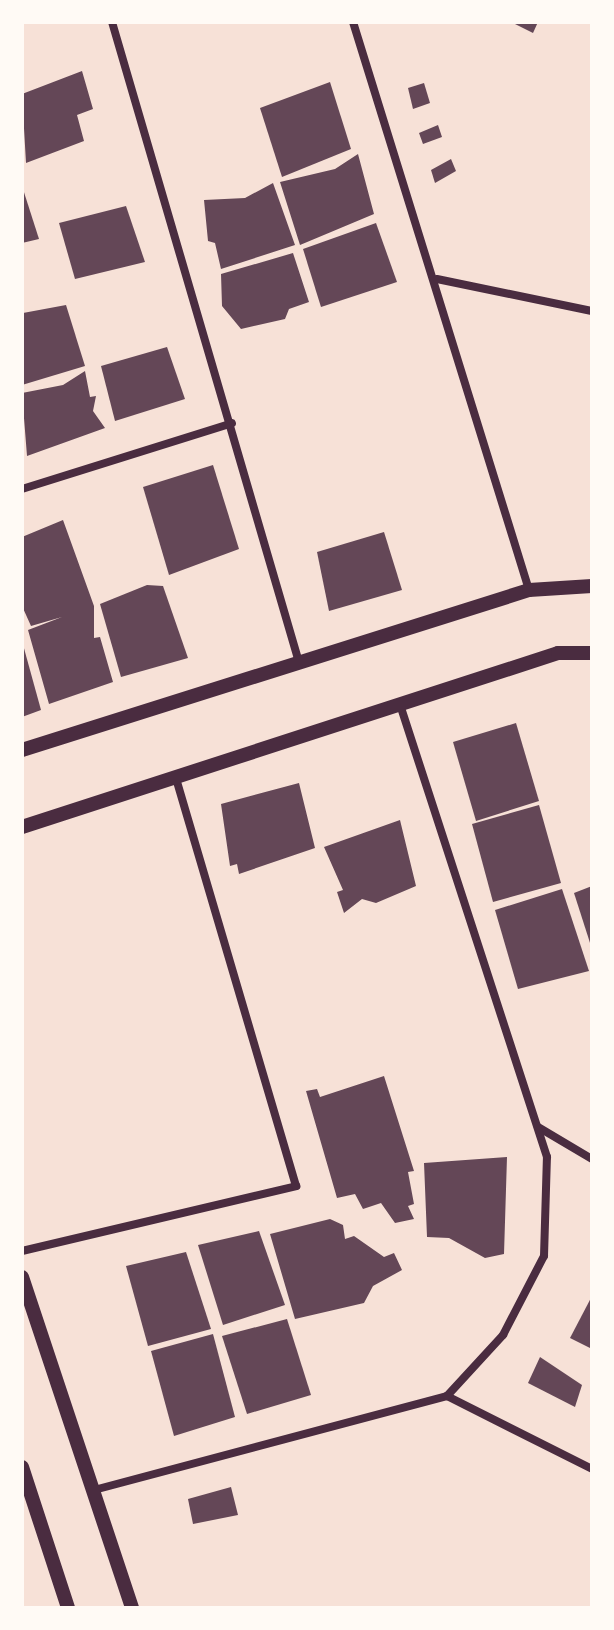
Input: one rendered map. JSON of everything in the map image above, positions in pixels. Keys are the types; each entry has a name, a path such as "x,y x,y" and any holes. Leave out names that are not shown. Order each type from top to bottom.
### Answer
{"street":[{"path":"112,22 232,423 298,659"},
{"path":"353,22 437,279 529,590"},
{"path":"437,279 592,311"},
{"path":"22,489 232,423"},
{"path":"22,750 298,659 529,590 592,586"},
{"path":"22,827 558,653 592,653"},
{"path":"94,1490 447,1396 503,1335 544,1256 547,1157 400,704"},
{"path":"22,1251 296,1186 176,777"},
{"path":"538,1127 592,1159"},
{"path":"22,1277 132,1608"},
{"path":"447,1396 592,1469"},
{"path":"22,1467 68,1608"}],"building":[{"path":"511,22 538,22 533,33"},
{"path":"82,71 93,109 77,115 84,141 26,163 22,94"},
{"path":"330,82 351,149 282,177 260,108"},
{"path":"424,83 430,103 413,109 408,88"},
{"path":"438,125 442,137 423,144 419,133"},
{"path":"358,154 374,214 300,245 280,182 335,169"},
{"path":"451,159 456,171 435,183 431,170"},
{"path":"273,183 295,245 221,269 215,243 208,241 204,200 245,198"},
{"path":"22,186 39,239 22,243"},
{"path":"126,206 145,262 75,279 59,223"},
{"path":"376,223 397,282 321,307 303,249"},
{"path":"293,253 309,302 289,309 285,319 241,329 222,306 221,274"},
{"path":"66,305 85,366 22,385 23,313"},
{"path":"167,347 185,399 115,421 101,366"},
{"path":"85,371 90,397 96,396 93,411 105,428 27,456 22,393 63,385"},
{"path":"213,465 239,549 169,575 143,487"},
{"path":"63,520 94,606 94,638 100,637 113,682 49,704 28,630 62,617 31,626 22,606 22,537"},
{"path":"384,532 402,590 329,611 317,552"},
{"path":"147,585 163,586 188,658 121,677 100,604"},
{"path":"22,641 41,710 22,717"},
{"path":"516,723 539,801 476,821 453,742"},
{"path":"299,783 315,848 239,874 237,864 230,866 221,804"},
{"path":"539,805 561,883 493,902 472,824"},
{"path":"400,820 416,886 376,903 362,899 344,913 337,892 343,890 324,847"},
{"path":"592,886 592,946 591,946 574,893"},
{"path":"562,889 589,971 518,989 495,910"},
{"path":"384,1076 414,1171 408,1172 414,1204 408,1206 414,1219 395,1223 381,1203 363,1209 355,1194 337,1198 306,1091 317,1089 320,1097"},
{"path":"507,1157 504,1254 485,1258 449,1238 427,1237 424,1163"},
{"path":"330,1219 343,1225 345,1239 354,1236 384,1257 394,1253 402,1270 373,1286 364,1303 295,1319 270,1234"},
{"path":"259,1231 285,1305 223,1325 198,1245"},
{"path":"186,1252 211,1329 148,1346 126,1266"},
{"path":"592,1296 592,1349 570,1338"},
{"path":"287,1319 311,1395 247,1414 222,1336"},
{"path":"213,1334 235,1417 174,1436 151,1351"},
{"path":"540,1357 582,1385 575,1407 528,1383"},
{"path":"231,1487 238,1515 193,1524 188,1499"}]}
